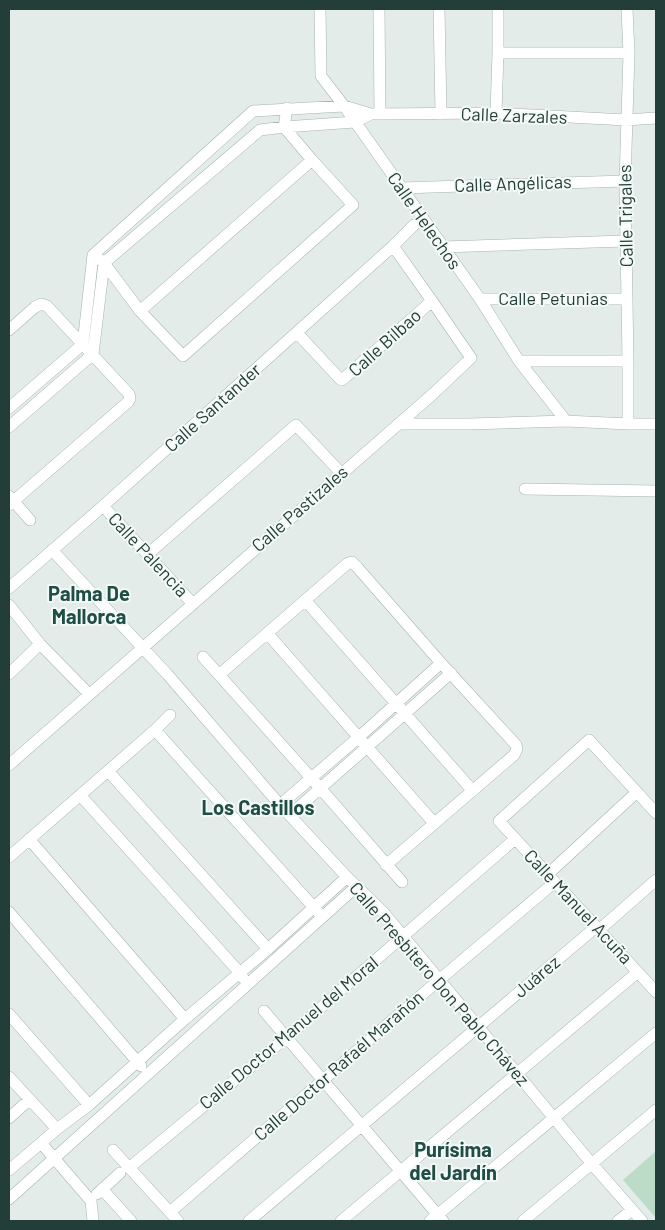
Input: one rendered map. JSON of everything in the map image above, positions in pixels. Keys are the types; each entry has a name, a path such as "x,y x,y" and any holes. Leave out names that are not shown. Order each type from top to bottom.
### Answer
{"street":[{"name":"Calle Helechos","path":"320,9 321,76 480,299 519,361 566,421"},
{"path":"375,114 379,9"},
{"path":"439,9 441,114"},
{"path":"496,114 498,9"},
{"name":"Calle Trigales","path":"628,9 624,180 628,424"},
{"path":"498,53 628,53"},
{"name":"Calle Zarzales","path":"93,255 253,111 344,106 375,114 496,114 626,120 656,118"},
{"path":"9,408 83,344 93,255 104,263 140,311 183,356 353,205 284,127 287,108"},
{"name":"Calle Zarzales","path":"354,122 375,114"},
{"path":"9,427 93,354 104,263 260,130 354,122"},
{"path":"140,311 312,160"},
{"name":"Calle Angélicas","path":"401,188 624,180"},
{"name":"Calle Santander","path":"9,588 103,506 393,246 414,225"},
{"path":"443,247 626,240"},
{"path":"393,246 432,301"},
{"name":"Calle Petunias","path":"480,299 626,299"},
{"name":"Calle Bilbao","path":"296,333 342,380 432,301"},
{"name":"Calle Pastizales","path":"9,764 434,393 471,358 432,301"},
{"path":"9,330 35,307 41,304 47,306 93,354 129,394 130,398 128,402 10,501 30,520"},
{"path":"519,361 628,361"},
{"path":"398,424 566,421 656,424"},
{"path":"148,554 296,425 341,473"},
{"path":"525,489 656,491"},
{"name":"Calle Palencia","path":"103,506 193,604"},
{"name":"Calle Presbítero Don Pablo Chávez","path":"52,550 168,674 280,805 347,877 384,913 592,1164 642,1221"},
{"path":"219,675 348,563 352,562 516,745 517,749 514,755 386,865"},
{"path":"305,600 472,790"},
{"path":"9,605 40,644 89,694"},
{"path":"267,633 434,823"},
{"path":"9,674 40,644"},
{"path":"203,657 321,788 402,882"},
{"path":"280,805 441,663"},
{"path":"290,815 450,673"},
{"path":"9,857 170,715"},
{"path":"155,730 322,917"},
{"name":"Calle Manuel Acuña","path":"637,792 589,740 499,821 638,972 652,979 656,992"},
{"path":"108,771 268,949"},
{"path":"637,792 656,813"},
{"name":"Calle Doctor Rafaél Marañón","path":"170,1212 438,980 551,878 637,792"},
{"path":"80,795 240,973 247,984"},
{"name":"Calle Doctor Manuel del Moral","path":"91,1201 102,1189 287,1037 515,838"},
{"path":"29,839 185,1019"},
{"path":"9,1170 57,1129 89,1106 347,877"},
{"name":"Juárez","path":"249,1221 478,1027 656,880"},
{"path":"9,1199 357,886"},
{"path":"9,912 147,1074"},
{"path":"341,1221 638,972"},
{"path":"264,1011 401,1171 437,1219 553,1117 656,1032"},
{"path":"9,1014 89,1106"},
{"path":"9,1077 57,1129"},
{"path":"9,1118 29,1100"},
{"path":"523,1221 656,1110"},
{"path":"41,1144 91,1201 93,1221"},
{"path":"113,1150 125,1170 178,1221"},
{"path":"102,1189 131,1221"},
{"path":"618,1221 632,1210"}],"green space":[{"path":"656,1151 656,1218 623,1180"}],"district":[{"name":"Palma De Mallorca","path":"89,606"},
{"name":"Los Castillos","path":"258,808"},
{"name":"Purísima del Jardín","path":"453,1162"}]}
